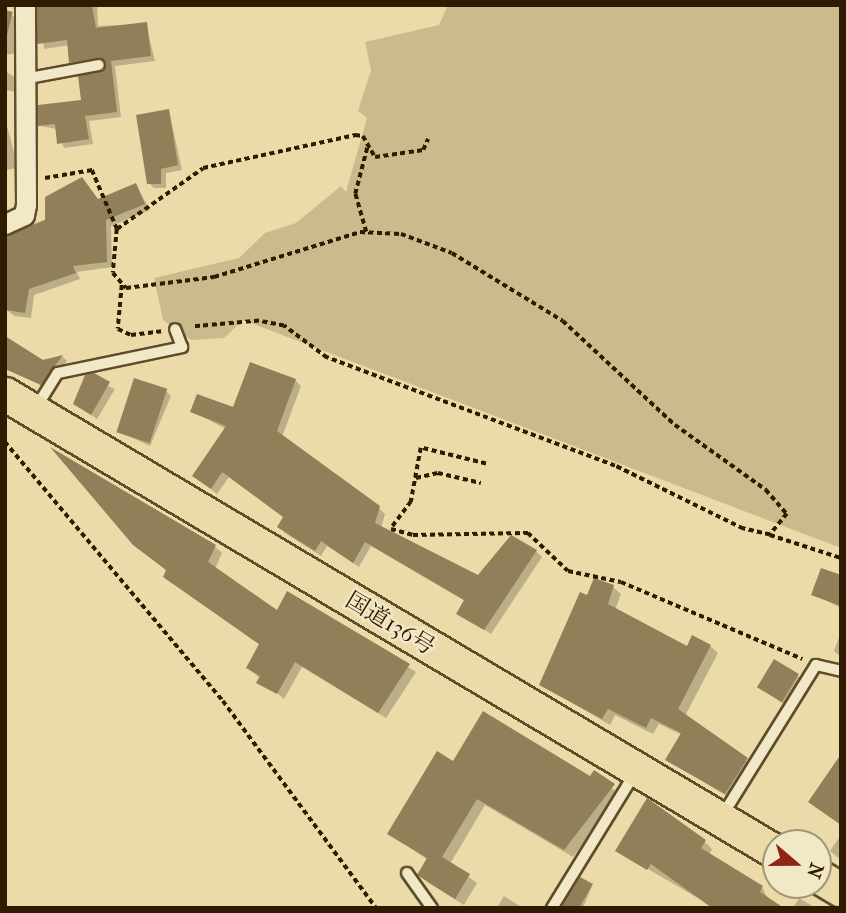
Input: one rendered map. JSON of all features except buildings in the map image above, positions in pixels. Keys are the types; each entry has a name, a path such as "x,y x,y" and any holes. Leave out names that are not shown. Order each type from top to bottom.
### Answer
{"highway":[{"name":"国道136号","path":"5,394 762,844"}],"street":[{"path":"5,224 23,215 26,182 23,79 25,5"}],"lane":[{"path":"23,79 99,65"},
{"path":"34,411 58,373 182,347 175,329"},
{"path":"720,819 817,666 841,671"},
{"path":"552,908 637,769"},
{"path":"407,873 432,908"}],"path":[{"path":"117,229 203,168 355,135 363,136 367,148 355,194 366,232"},
{"path":"367,148 382,156 423,150 428,139"},
{"path":"26,182 92,170 117,229 113,273 122,285 140,289 214,277 366,232 401,234 452,253 563,321 675,425 782,503 784,522 770,535"},
{"path":"122,285 118,329 131,335 259,321 284,327 327,358 393,387 572,449 713,518 841,558"},
{"path":"5,442 223,701 376,908"},
{"path":"486,464 421,448 411,502 391,529 413,535 528,533 568,571 621,582 817,666"},
{"path":"414,479 439,474 481,483"}],"shaded area":[{"path":"448,5 841,5 841,548 243,320 224,338 191,340 163,320 154,278 239,258 265,233 296,223 341,186 346,192 367,118 358,111 371,70 365,42 439,25"}]}
